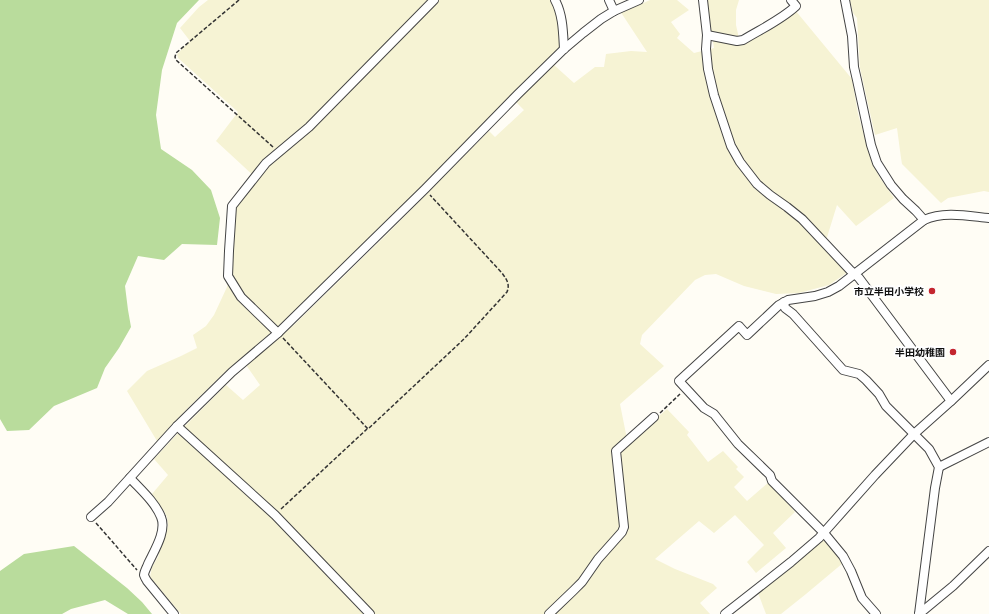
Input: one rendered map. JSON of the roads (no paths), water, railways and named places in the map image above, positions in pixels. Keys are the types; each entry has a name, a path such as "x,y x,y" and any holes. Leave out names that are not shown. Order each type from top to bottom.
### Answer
{"street":[{"path":"278,333 240,297 228,276 232,206 266,163 309,127 434,0"},
{"path":"555,0 561,16 564,49"},
{"path":"610,0 614,12"},
{"path":"91,517 108,502 177,426 232,372 278,333 425,189 564,49 602,19 640,0"},
{"path":"703,0 707,35 706,48 708,69 714,95 732,146 740,162 757,184 802,219 859,278 951,401"},
{"path":"707,35 737,41 743,40 794,8 796,6 791,0"},
{"path":"845,0 852,36 854,67 871,145 877,162 891,185 924,220"},
{"path":"876,614 862,598 851,570 843,556 824,533 772,481 770,475 738,444 714,414 704,408 679,381 739,326 747,335 784,302 788,300 815,296 828,292 839,286 924,220 940,215 989,218"},
{"path":"784,302 785,308 793,314 843,370 858,374 866,380 879,394 886,406 929,449 939,467 919,614"},
{"path":"725,614 791,562 824,533 875,474 914,434 989,365"},
{"path":"549,614 582,582 598,559 622,532 624,527 616,451 654,417"},
{"path":"177,426 275,515 370,614"},
{"path":"939,467 989,442"},
{"path":"130,478 147,496 162,518 163,529 159,542 144,575 171,613"},
{"path":"919,614 954,586 989,551"}],"place":[{"name":"市立半田小学校","path":"932,291"},
{"name":"半田幼稚園","path":"953,352"}]}
